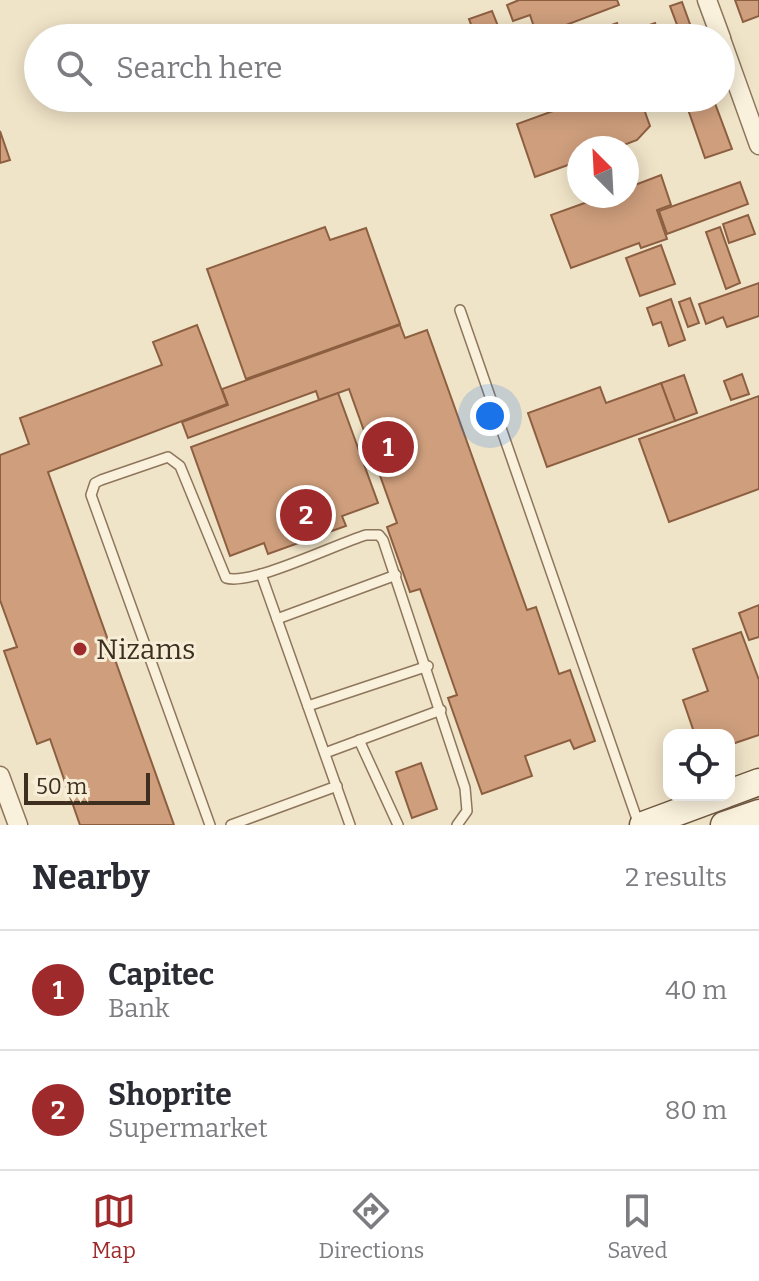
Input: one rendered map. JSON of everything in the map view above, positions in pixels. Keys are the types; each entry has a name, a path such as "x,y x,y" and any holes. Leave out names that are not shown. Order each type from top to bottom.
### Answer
{"street":[{"path":"707,0 716,24"},
{"path":"735,77 759,145"},
{"path":"0,776 18,825"},
{"path":"735,791 759,782"},
{"path":"641,825 708,801"},
{"path":"724,825 759,813"}],"lane":[{"path":"460,310 641,825"},
{"path":"210,825 92,503 91,489 95,483 159,458 174,458 221,571 233,580 261,574 374,534 383,540 428,666 467,799 467,811 457,825"},
{"path":"261,574 350,825"},
{"path":"277,619 396,575"},
{"path":"308,706 428,666"},
{"path":"325,753 441,710"},
{"path":"359,740 398,825"},
{"path":"231,825 337,786"}],"building":[{"path":"519,0 617,0 619,5 569,24 533,24 530,15 513,21 507,5"},
{"path":"735,0 759,0 759,16 743,22"},
{"path":"682,2 690,24 677,24 670,6"},
{"path":"492,11 497,24 471,24 469,19"},
{"path":"550,112 645,112 650,126 639,138 567,136 567,165 535,177 517,124"},
{"path":"689,112 718,112 732,149 705,158"},
{"path":"0,131 10,160 0,163"},
{"path":"661,175 671,205 657,210 667,239 641,248 639,243 571,268 551,215 571,208 639,208 639,183"},
{"path":"740,182 748,204 667,234 659,211"},
{"path":"748,215 755,234 729,243 723,224"},
{"path":"325,227 330,240 366,228 400,324 246,379 207,269"},
{"path":"720,227 740,283 726,289 706,232"},
{"path":"661,245 675,284 640,296 626,258"},
{"path":"759,283 759,316 727,327 723,317 706,324 699,304"},
{"path":"690,298 699,323 688,327 679,302"},
{"path":"671,299 685,340 669,346 661,322 653,325 647,308"},
{"path":"197,325 227,404 48,472 174,825 80,825 50,739 37,744 4,651 17,647 0,600 0,455 29,444 20,418 162,365 153,342"},
{"path":"400,325 405,338 427,330 527,610 536,607 559,674 570,670 595,741 574,749 570,740 525,756 532,776 482,794 448,698 457,695 420,589 410,592 387,527 397,523 349,389 319,400 316,391 188,438 182,422 228,405 222,389"},
{"path":"742,374 749,394 731,400 724,381"},
{"path":"684,375 697,413 675,421 661,383"},
{"path":"661,383 675,421 547,467 528,413 600,387 606,403"},
{"path":"338,393 378,503 342,516 346,526 268,554 264,543 230,556 191,447"},
{"path":"759,396 759,489 669,522 639,439"},
{"path":"759,605 759,637 749,640 739,613"},
{"path":"741,632 759,680 759,735 735,743 735,729 693,729 683,700 708,691 693,649"},
{"path":"421,763 437,809 412,818 396,772"}],"place":[{"name":"Capitec","path":"388,447"},
{"name":"Shoprite","path":"306,515"},
{"name":"Nizams","path":"80,649"}]}
